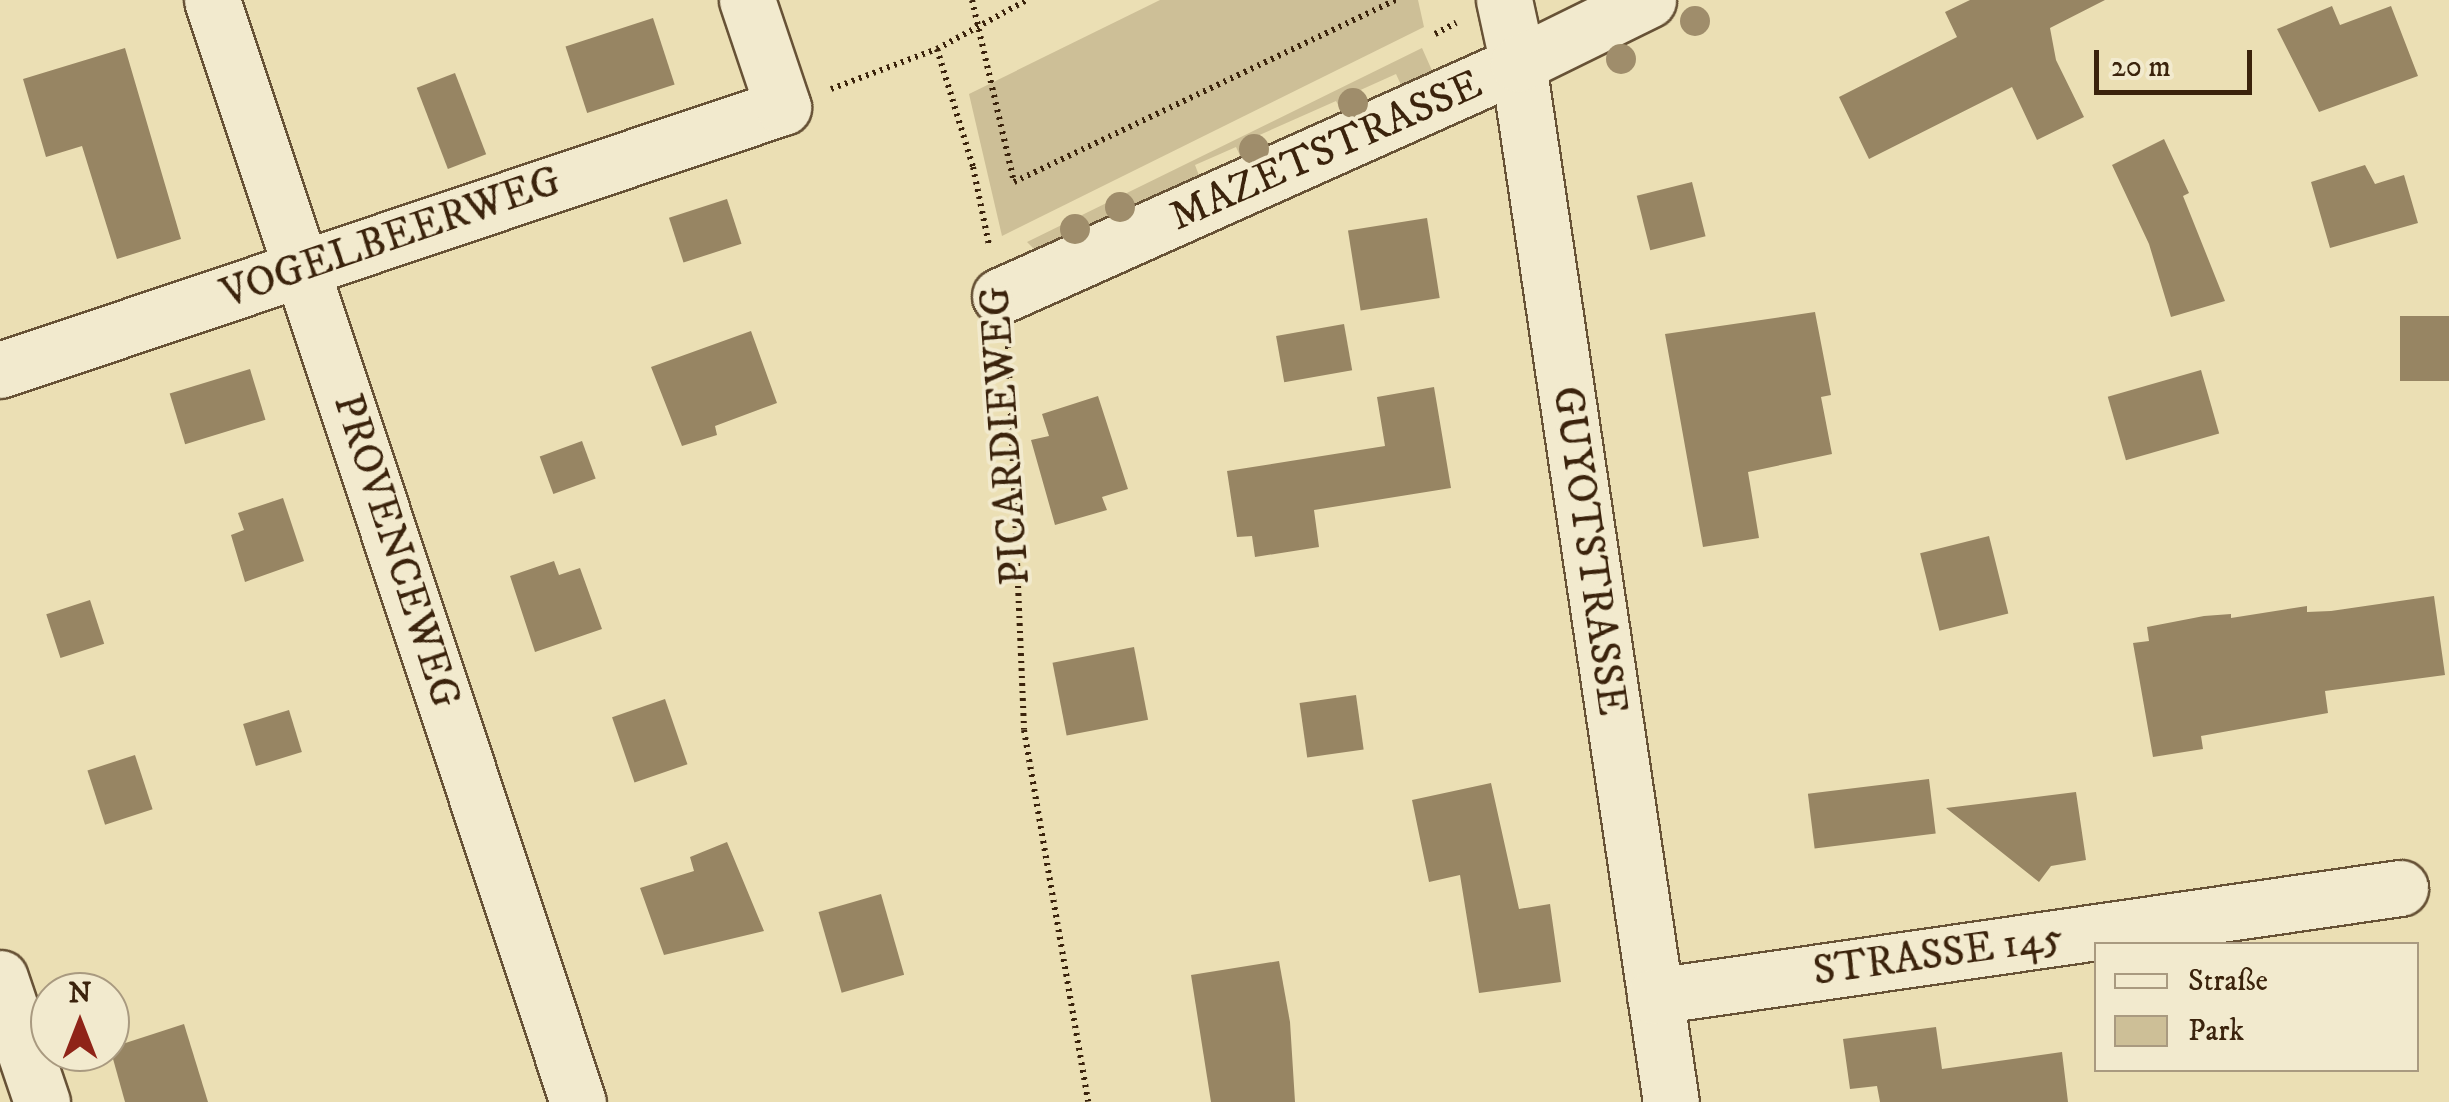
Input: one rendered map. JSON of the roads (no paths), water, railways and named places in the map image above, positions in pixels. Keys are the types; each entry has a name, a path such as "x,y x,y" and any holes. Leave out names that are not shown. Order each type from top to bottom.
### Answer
{"street":[{"name":"PROVENCEWEG","path":"212,0 578,1102"},
{"name":"VOGELBEERWEG","path":"0,370 783,107 747,0"},
{"name":"GUYOTSTRASSE","path":"1504,0 1518,64 1671,1102"},
{"name":"MAZETSTRASSE","path":"1000,296 1518,64 1648,0"},
{"name":"STRASSE 145","path":"1655,996 2400,888"},
{"path":"0,978 42,1102"}]}
